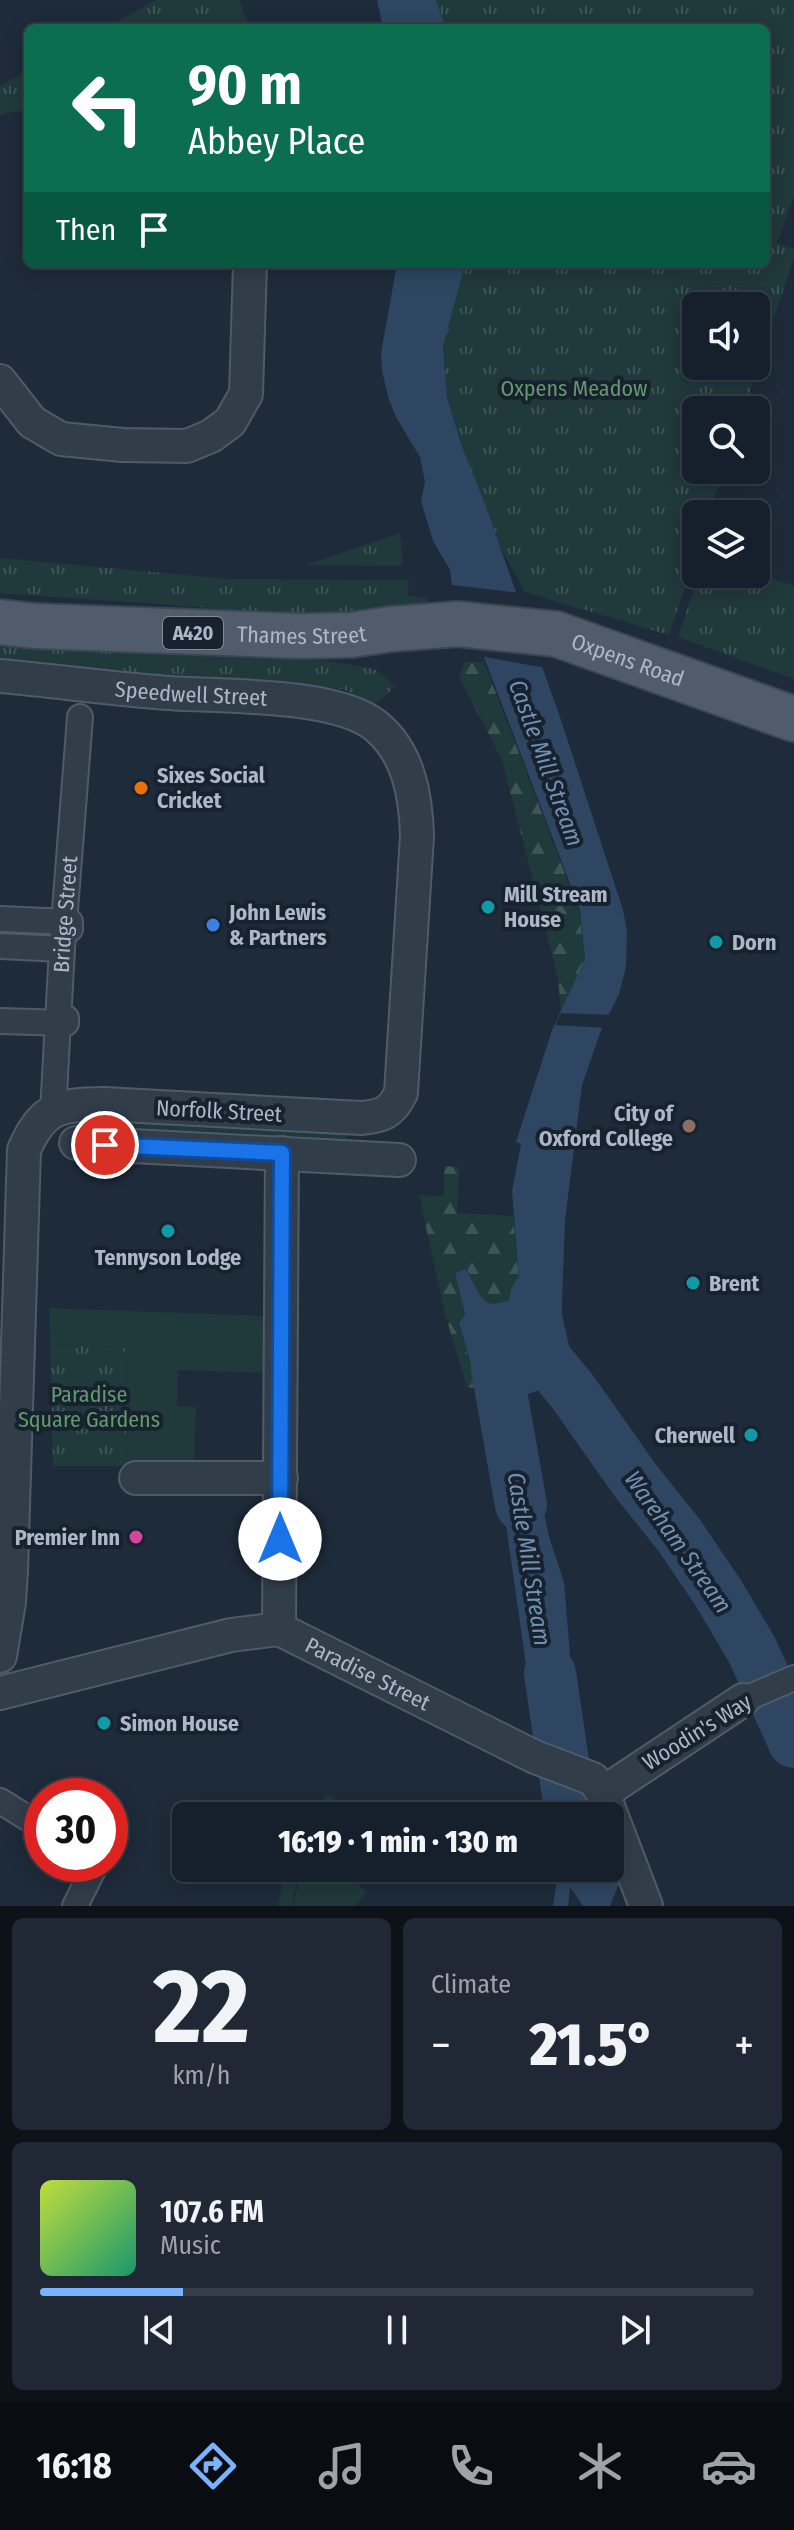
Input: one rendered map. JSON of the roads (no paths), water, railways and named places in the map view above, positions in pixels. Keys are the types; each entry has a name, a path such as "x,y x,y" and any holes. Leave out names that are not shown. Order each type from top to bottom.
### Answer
{"main road":[{"name":"Thames Street","path":"0,622 49,627 300,636 351,635 458,624"},
{"name":"Oxpens Road","path":"458,624 556,634 794,719"}],"street":[{"path":"0,381 32,422 61,439 123,445 187,446 211,436 230,422 246,394 250,268"},
{"name":"Speedwell Street","path":"0,676 167,693 298,701 342,708 376,726"},
{"name":"Bridge Street","path":"67,922 80,717"},
{"name":"Norfolk Street","path":"53,1112 70,1105 104,1104 361,1118 376,1117 393,1109 401,1093 417,807 409,773 392,742 376,726"},
{"name":"Bridge Street","path":"53,1112 62,949 75,828"},
{"path":"0,919 67,922 66,1023 0,1021"},
{"path":"0,946 62,949"},
{"path":"0,1656 24,1150 42,1118 53,1112"},
{"path":"76,1143 399,1160"},
{"path":"279,1629 282,1153"},
{"path":"136,1478 281,1478"},
{"name":"Paradise Street","path":"0,1693 231,1635 279,1629 598,1786"},
{"name":"Woodin's Way","path":"598,1786 743,1700 793,1678"},
{"path":"598,1786 646,1906"},
{"path":"0,1801 24,1816"},
{"path":"75,1906 87,1882"}],"water":[{"path":"377,0 436,0 445,24 382,24"},
{"path":"396,268 464,268 443,347 447,397 461,444 562,723 623,910 627,931 626,967 619,994 602,1028 582,1085 565,1220 561,1331 540,1390 518,1397 520,1417 481,1399 459,1323 465,1315 455,1273 466,1269 484,1300 489,1303 515,1297 519,1280 512,1191 521,1144 516,1142 552,1030 585,959 580,910 484,657 452,585 450,570 433,541 421,501 425,482 420,457 389,400 381,353"},
{"path":"487,1426 527,1441 550,1540 564,1582 574,1702 585,1751 536,1734 499,1476"},
{"path":"545,1780 598,1802 546,1802"},
{"path":"557,1882 620,1882 610,1906 583,1906 570,1887 568,1906 553,1906"}],"waterway":[{"name":"Wareham Stream","path":"536,1297 535,1312 545,1358 679,1535 719,1594 752,1650 794,1742"},
{"name":"Castle Mill Stream","path":"510,1344 497,1369 521,1505"},
{"name":"Castle Mill Stream","path":"550,1673 569,1802"}],"place":[{"name":"Sixes Social Cricket","path":"141,788"},
{"name":"Mill Stream House","path":"488,907"},
{"name":"John Lewis & Partners","path":"213,925"},
{"name":"Dorn","path":"716,942"},
{"name":"City of Oxford College","path":"689,1126"},
{"name":"Tennyson Lodge","path":"168,1231"},
{"name":"Brent","path":"693,1283"},
{"name":"Cherwell","path":"751,1435"},
{"name":"Premier Inn","path":"136,1537"},
{"name":"Simon House","path":"104,1723"}],"park label":[{"name":"Oxpens Meadow","path":"574,388"},
{"name":"Paradise Square Gardens","path":"89,1406"}]}
